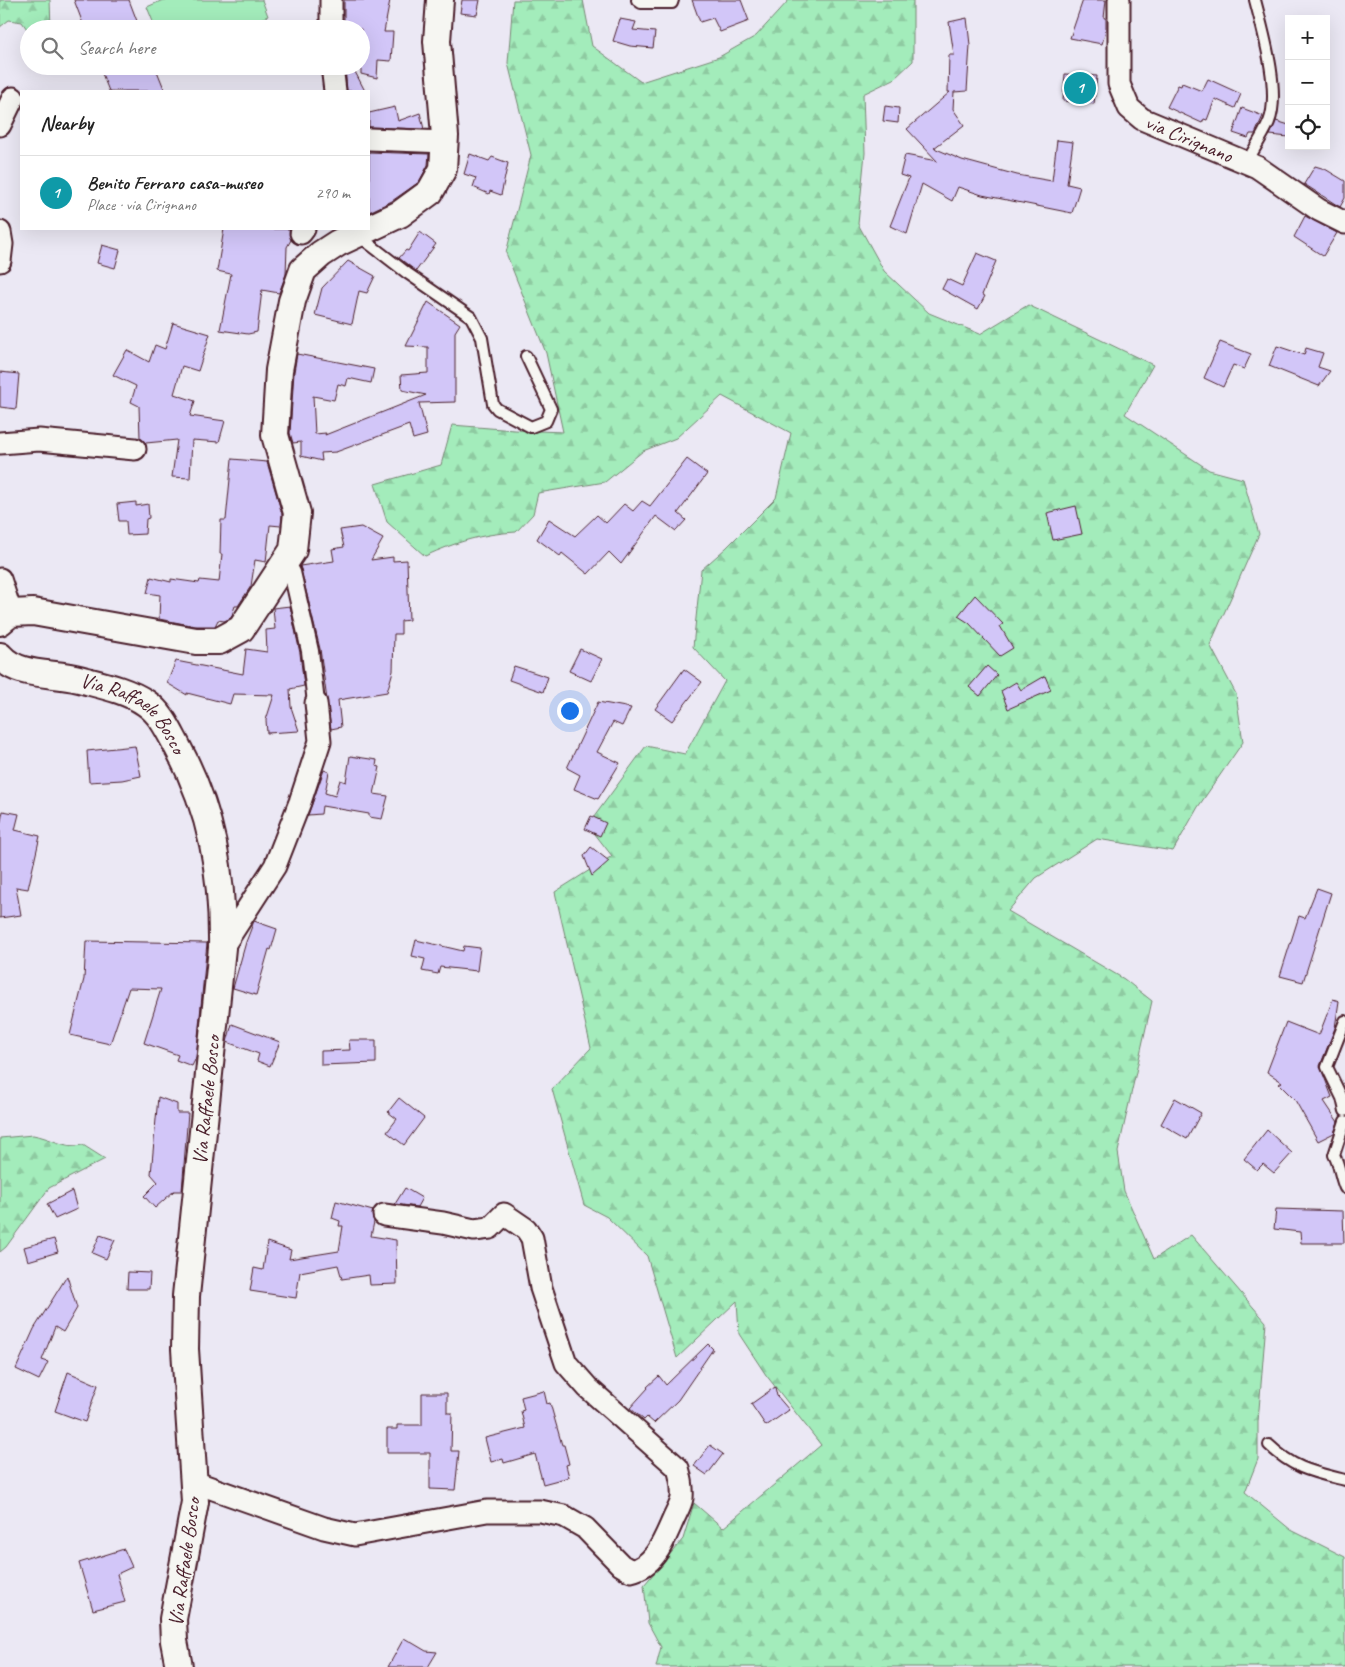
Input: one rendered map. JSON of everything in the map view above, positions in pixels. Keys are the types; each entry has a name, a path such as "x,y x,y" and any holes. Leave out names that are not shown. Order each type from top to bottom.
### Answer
{"street":[{"path":"331,0 331,20"},
{"path":"370,228 400,214 430,192 444,169 445,142 437,41 440,0"},
{"name":"via Cirignano","path":"1119,0 1119,84 1128,108 1142,119 1257,167 1319,210 1345,223"},
{"path":"333,75 335,90"},
{"path":"0,125 13,98"},
{"path":"370,139 445,142"},
{"path":"0,580 5,617 33,612 196,641 219,641 241,628 293,550 297,513 275,435 279,370 292,300 303,270 321,254 366,230"},
{"path":"0,232 2,244 0,261"},
{"path":"0,443 39,440 135,449"},
{"path":"222,948 275,866 300,802 320,742 310,651 292,572"},
{"name":"Via Raffaele Bosco","path":"0,656 14,668 76,678 128,694 148,704 164,722 186,763 202,801 216,858 223,902 222,948 186,1296 185,1349 195,1502 173,1619 174,1641 179,1667"},
{"path":"194,1482 324,1528 355,1535 478,1512 540,1511 564,1516 586,1528 621,1564 631,1571 640,1569 664,1542 681,1500 682,1481 678,1468 588,1388 566,1363 540,1288 532,1238 526,1229 504,1214 490,1228 474,1230 443,1223 384,1216"}],"lane":[{"path":"637,0 641,2 672,3 673,0"},
{"path":"1246,163 1269,121 1274,100 1264,32 1255,0"},
{"path":"358,234 407,273 471,317 482,338 493,404 531,427 546,421 551,409 526,356"},
{"path":"1345,1021 1327,1067 1342,1098 1345,1111"},
{"path":"1345,1121 1334,1156 1340,1166 1340,1178 1345,1188"},
{"path":"1269,1446 1284,1460 1306,1470 1345,1480"}],"green space":[{"path":"0,0 50,0 51,20 20,20 20,22 9,20 0,27"},
{"path":"163,0 262,0 268,16 258,20 152,20 147,7"},
{"path":"513,0 583,0 592,46 641,82 719,57 756,36 789,0 913,0 913,61 894,79 863,94 865,153 858,224 884,271 929,313 980,334 1028,305 1153,365 1125,414 1209,470 1243,479 1259,534 1210,645 1236,694 1243,742 1198,807 1173,851 1097,839 1036,878 1008,911 1124,979 1152,1001 1118,1152 1124,1191 1154,1259 1191,1235 1266,1322 1258,1422 1258,1459 1245,1492 1291,1530 1345,1557 1345,1667 656,1667 661,1647 648,1623 644,1585 683,1539 694,1503 723,1528 821,1445 766,1375 739,1334 737,1301 677,1358 647,1256 607,1217 584,1205 552,1089 591,1048 555,892 612,856 588,825 646,746 685,754 725,681 693,647 701,570 776,498 791,433 722,396 676,438 643,451 605,482 538,493 533,514 516,532 469,540 425,556 387,522 375,484 441,465 452,425 563,432 546,353 506,253 531,155 508,63"},
{"path":"33,1135 70,1146 83,1145 105,1159 49,1188 6,1247 0,1252 0,1138"}],"building":[{"path":"74,0 129,0 137,20 82,20"},
{"path":"344,0 390,0 384,32 393,32 391,61 378,60 377,78 365,75 370,75 370,20 344,20"},
{"path":"462,0 480,0 477,15 460,13"},
{"path":"692,0 741,0 749,21 720,32 713,18 700,22"},
{"path":"1083,0 1106,0 1104,18 1106,18 1106,30 1102,44 1070,38"},
{"path":"967,18 970,45 967,91 954,92 953,109 964,125 934,148 962,160 1017,175 1052,181 1057,140 1073,142 1067,184 1080,187 1072,213 982,195 958,187 952,201 922,184 907,234 890,226 909,178 900,175 905,155 937,161 907,129 950,92 948,92 949,55 954,55 949,22"},
{"path":"620,19 636,22 633,30 655,32 653,48 630,46 613,41"},
{"path":"1065,74 1097,76 1094,104 1063,101"},
{"path":"103,75 159,75 165,90 109,90"},
{"path":"346,75 357,75 364,90 347,90"},
{"path":"1208,79 1241,94 1235,108 1215,99 1207,120 1204,119 1202,123 1167,107 1178,85 1181,86 1182,83 1202,91"},
{"path":"885,106 899,108 898,123 883,121"},
{"path":"395,107 398,121 420,113 424,129 370,127 370,113"},
{"path":"1242,108 1263,116 1255,134 1250,134 1248,138 1233,133"},
{"path":"1276,121 1285,124 1285,137 1270,135"},
{"path":"370,152 429,154 428,165 419,182 392,201 370,212"},
{"path":"470,154 489,161 492,157 508,163 501,195 490,191 489,194 473,187 476,178 464,174"},
{"path":"1315,166 1325,169 1345,181 1345,198 1340,207 1304,184"},
{"path":"1305,216 1337,233 1323,256 1294,237"},
{"path":"224,230 290,230 291,240 287,247 286,274 279,293 262,290 257,332 248,334 220,330 231,274 217,271"},
{"path":"420,232 436,244 416,271 399,258 406,250 408,251"},
{"path":"102,245 120,250 115,268 97,263"},
{"path":"977,253 996,261 982,295 985,296 978,309 942,289 947,279 962,286"},
{"path":"348,261 375,276 367,293 359,291 352,324 315,315 322,288"},
{"path":"428,302 460,324 455,332 455,402 419,403 427,435 413,439 409,425 336,452 321,453 322,461 301,456 301,442 293,443 290,433 297,354 374,369 371,383 348,378 346,386 338,384 334,400 313,396 315,434 326,433 325,435 426,395 402,390 401,375 428,373 428,347 406,346"},
{"path":"173,323 210,334 198,371 182,366 174,394 195,401 190,416 225,421 219,442 192,440 190,478 172,477 177,440 146,443 140,438 139,406 131,402 136,386 113,375 127,350 149,362 155,345 165,349"},
{"path":"1220,342 1251,354 1244,369 1233,365 1223,387 1204,378"},
{"path":"1277,346 1304,355 1306,348 1323,353 1318,367 1330,371 1319,386 1269,366"},
{"path":"0,372 19,374 16,409 0,407"},
{"path":"232,459 267,462 282,514 281,526 270,525 266,562 255,560 251,586 238,606 235,606 231,618 224,621 218,620 215,626 195,626 159,619 160,595 147,593 151,577 171,582 171,579 199,583 200,580 219,582 222,554 220,554 221,520 226,520"},
{"path":"687,459 707,474 678,513 686,520 676,531 656,516 621,564 609,552 588,574 562,553 560,556 537,539 549,519 575,536 597,515 606,523 624,504 633,511 642,501 650,506"},
{"path":"136,502 136,506 148,504 149,518 146,519 145,534 127,535 126,521 119,521 117,504"},
{"path":"1076,506 1082,534 1053,540 1047,513"},
{"path":"361,527 383,539 371,560 393,557 393,561 407,560 409,620 401,621 401,634 394,634 393,671 387,692 338,700 341,727 331,729 320,649 300,566 334,561 332,549 344,547 340,530"},
{"path":"975,595 1003,624 1000,626 1013,648 1000,656 969,623 958,616"},
{"path":"290,606 300,653 304,686 290,689 291,707 299,731 267,733 266,720 274,695 233,694 230,704 187,693 187,695 167,683 176,661 243,674 246,649 267,652 266,630 275,629 273,608"},
{"path":"580,649 602,659 591,681 569,671"},
{"path":"514,666 548,677 543,692 509,680"},
{"path":"987,666 997,675 980,696 969,687"},
{"path":"684,669 702,682 672,721 655,709"},
{"path":"1045,676 1051,690 1008,709 1001,691 1016,682 1021,690"},
{"path":"598,702 631,708 622,726 613,722 597,752 620,763 598,799 574,789 580,775 567,768"},
{"path":"135,746 141,776 122,780 89,782 87,751"},
{"path":"350,756 377,760 376,766 380,767 374,794 388,796 382,819 369,817 369,814 322,806 321,814 308,815 324,770 329,772 325,793 335,796 340,780 346,782"},
{"path":"3,811 19,814 15,830 40,836 28,889 16,887 21,915 0,918 0,826"},
{"path":"591,816 606,823 600,836 585,829"},
{"path":"591,847 609,861 592,876 584,856"},
{"path":"1317,888 1331,893 1303,982 1280,976 1299,916 1305,918"},
{"path":"254,921 277,929 271,950 269,949 256,995 233,988"},
{"path":"416,940 463,951 464,946 480,948 477,971 440,967 438,974 422,971 425,959 412,956"},
{"path":"86,941 207,943 196,1058 192,1066 176,1060 178,1055 144,1043 161,989 129,988 110,1044 70,1035 84,979"},
{"path":"1333,999 1339,1001 1335,1028 1320,1066 1332,1097 1324,1101 1338,1122 1334,1133 1318,1141 1295,1100 1279,1084 1282,1082 1267,1072 1286,1022 1319,1035"},
{"path":"232,1024 280,1042 270,1066 257,1061 259,1054 227,1042"},
{"path":"349,1040 376,1040 376,1063 321,1065 321,1051 350,1050"},
{"path":"158,1097 177,1104 177,1113 188,1113 182,1191 174,1191 155,1208 144,1196 158,1182 151,1174"},
{"path":"399,1098 424,1118 404,1145 387,1132 397,1119 388,1112"},
{"path":"1175,1098 1201,1113 1187,1139 1161,1124"},
{"path":"1267,1130 1292,1153 1274,1173 1263,1164 1257,1170 1244,1159"},
{"path":"405,1188 422,1198 417,1207 395,1204"},
{"path":"72,1191 77,1209 55,1219 47,1204"},
{"path":"336,1201 373,1211 374,1222 371,1236 396,1240 397,1284 370,1285 369,1275 342,1279 338,1265 300,1272 296,1298 250,1291 254,1268 263,1270 267,1242 291,1250 289,1259 339,1251 343,1226 339,1226 340,1221 332,1218"},
{"path":"1276,1209 1343,1211 1344,1243 1301,1243 1300,1232 1274,1229"},
{"path":"100,1235 115,1240 106,1259 92,1253"},
{"path":"54,1239 58,1252 28,1261 24,1247"},
{"path":"128,1272 150,1273 149,1289 127,1289"},
{"path":"67,1276 77,1308 63,1332 55,1327 42,1360 48,1362 39,1380 16,1369 34,1329"},
{"path":"708,1344 713,1349 678,1400 654,1423 647,1417 644,1420 630,1408 647,1387 659,1376 666,1385"},
{"path":"68,1372 98,1385 85,1422 55,1411"},
{"path":"775,1387 777,1396 789,1410 766,1426 751,1404"},
{"path":"544,1391 547,1404 550,1403 562,1445 564,1445 569,1464 566,1465 569,1477 543,1484 535,1454 504,1463 503,1459 491,1462 485,1438 525,1428 521,1411 524,1410 521,1397"},
{"path":"422,1393 447,1393 447,1413 452,1413 451,1451 459,1451 455,1490 430,1489 430,1453 387,1453 387,1429 397,1429 397,1425 422,1425"},
{"path":"710,1445 723,1454 707,1475 694,1466"},
{"path":"124,1549 132,1567 117,1574 125,1602 93,1610 79,1563"},
{"path":"404,1638 426,1651 437,1652 428,1667 388,1667"}],"place":[{"name":"Benito Ferraro casa-museo","path":"1080,88"}]}
